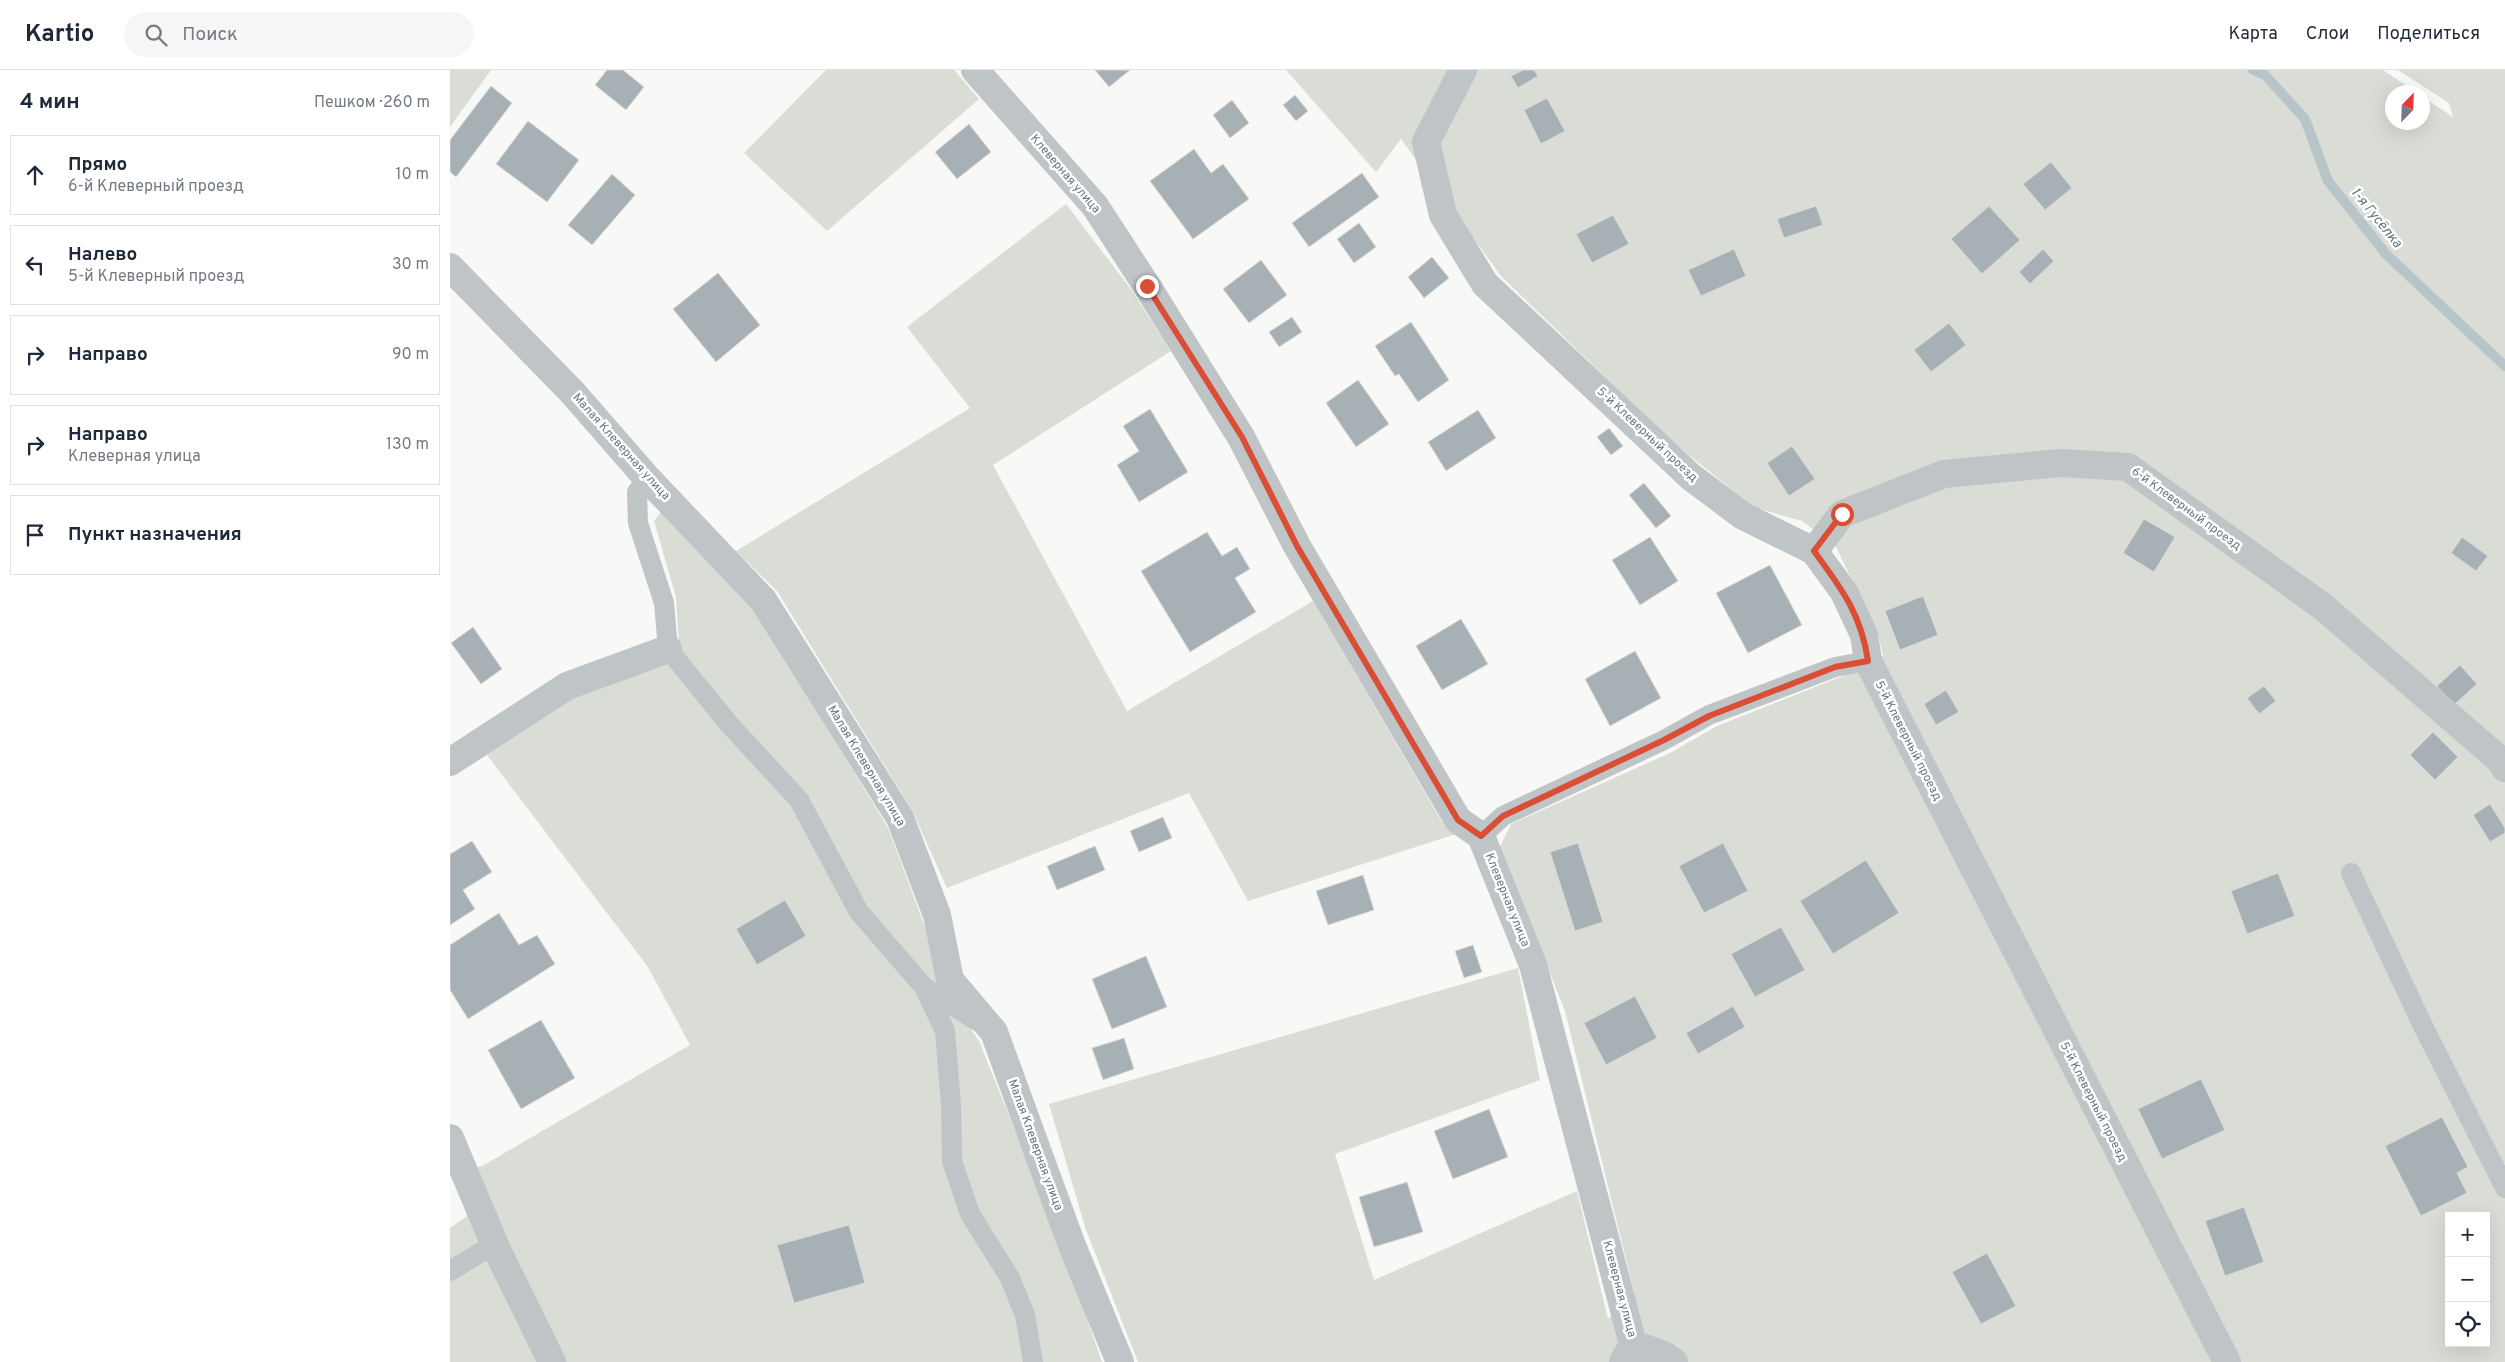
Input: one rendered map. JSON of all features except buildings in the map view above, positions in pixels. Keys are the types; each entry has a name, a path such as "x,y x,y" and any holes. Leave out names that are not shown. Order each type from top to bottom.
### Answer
{"street":[{"name":"Клеверная улица","path":"975,70 1095,206 1242,437 1297,546 1458,820 1481,836 1533,965 1628,1353"},
{"name":"5-й Клеверный проезд","path":"1463,70 1426,142 1443,214 1484,284 1691,477 1743,516 1814,551 1844,592 1864,635 1868,661 2227,1362"},
{"name":"Малая Клеверная улица","path":"450,267 572,392 647,478 763,600 890,801 900,818 937,915 950,980 994,1032 1071,1243 1120,1362"},
{"name":"6-й Клеверный проезд","path":"1814,551 1842,514 1944,474 2060,463 2128,467 2322,606 2500,760 2505,768"},
{"path":"450,762 567,686 668,649"},
{"path":"450,1138 497,1250 552,1362"},
{"path":"1628,1353 1664,1355 1674,1362"}],"lane":[{"path":"647,478 636,492 638,523 664,603 668,649 729,724 799,800 859,912 924,987 945,1031 951,1105 952,1161 970,1214 1010,1278 1025,1315 1033,1362"},
{"path":"1481,836 1503,816 1664,740 1709,716 1835,667 1868,661"},
{"path":"2352,873 2424,1028 2505,1188"},
{"path":"924,987 994,1032"},
{"path":"450,1270 485,1250 497,1250"}],"shaded area":[{"path":"450,70 491,70 450,127"},
{"path":"826,70 954,70 979,99 827,231 744,153"},
{"path":"1286,70 2383,70 2406,85 2385,85 2385,130 2430,130 2430,102 2453,117 2449,103 2430,91 2430,85 2421,85 2398,70 2505,70 2505,1362 1138,1362 1086,1230 1049,1104 1518,968 1540,1080 1335,1154 1374,1280 1577,1191 1608,1319 1634,1292 1565,1011 1500,847 1511,824 1670,753 1717,726 1843,676 1883,655 1877,631 1835,545 1802,521 1753,507 1667,437 1501,276 1401,139 1376,172"},
{"path":"1066,204 1130,288 1171,351 993,465 1127,711 1313,601 1442,822 1456,834 1248,901 1189,793 947,888 912,810 777,591 736,551 970,408 907,327"},
{"path":"661,512 756,610 888,828 925,927 937,981 979,1041 1062,1247 1102,1362 450,1362 450,1228 467,1216 456,1175 484,1165 690,1045 648,967 487,755 573,690 679,644 676,597 654,521"}],"waterway":[{"name":"1-я Гусёлка","path":"2253,70 2265,75 2305,119 2328,181 2386,254 2505,366"}],"route":[{"path":"1147,286 1242,437 1297,546 1458,820 1481,836 1503,816 1664,740 1709,716 1835,667 1868,661 1864,635 1844,592 1814,551 1842,514"}]}
